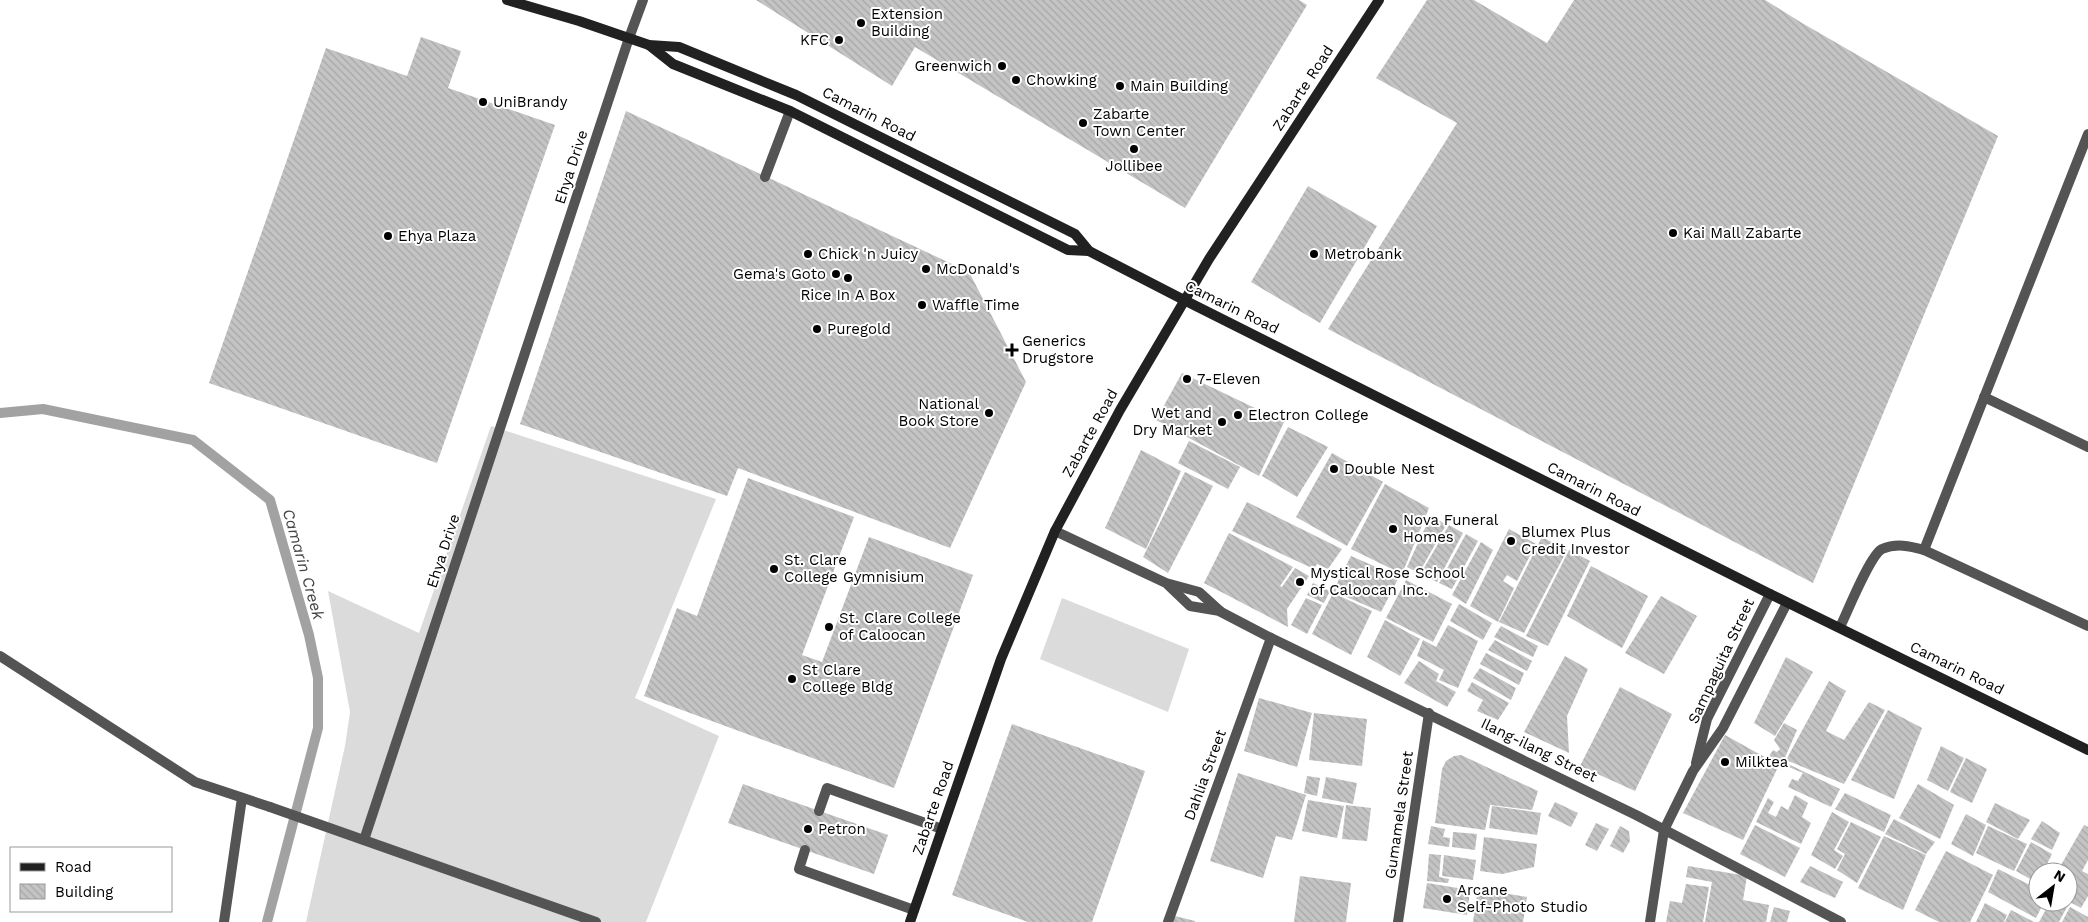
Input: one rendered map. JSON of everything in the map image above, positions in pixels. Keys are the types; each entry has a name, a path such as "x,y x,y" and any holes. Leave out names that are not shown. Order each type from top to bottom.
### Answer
{"main road":[{"name":"Camarin Road","path":"507,0 649,46 673,64 790,111 1068,250 1089,251"},
{"name":"Zabarte Road","path":"910,922 1001,659 1055,531 1094,455 1184,300 1378,0"},
{"name":"Camarin Road","path":"649,46 679,47 796,95 1075,234 1089,251 1184,300 1788,603 2088,750"}],"street":[{"name":"Ehya Drive","path":"364,840 643,0"},
{"path":"765,177 790,111"},
{"path":"1924,550 2088,134"},
{"path":"1984,397 2088,447"},
{"name":"Ilang-ilang Street","path":"1055,531 1166,583 1199,592 1221,612 1271,638 1429,713 1664,830 1841,922"},
{"path":"1840,627 1872,561 1880,550 1894,545 1924,550 2088,626"},
{"name":"Ilang-ilang Street","path":"1166,583 1190,606 1221,612"},
{"name":"Sampaguita Street","path":"1693,771 1707,719 1770,594"},
{"name":"Sampaguita Street","path":"1650,922 1664,830 1693,771 1723,728 1788,603"},
{"name":"Dahlia Street","path":"1168,922 1271,638"},
{"path":"0,656 195,782 596,922"},
{"name":"Gumamela Street","path":"1398,922 1429,713"},
{"path":"819,811 827,788 942,829"},
{"path":"224,922 242,798"},
{"path":"805,850 799,869 914,910"}],"shaded area":[{"path":"491,426 716,499 635,698 719,736 646,922 306,922 345,746 350,712 328,591 419,633"},
{"path":"1062,598 1189,649 1168,712 1040,659"}],"building":[{"name":"Zabarte Town Center","path":"756,0 1299,0 1307,5 1185,208 915,47 892,86"},
{"name":"Kai Mall Zabarte","path":"1427,0 1474,0 1547,43 1574,0 1765,0 1998,136 1813,583 1328,329 1457,123 1376,78"},
{"name":"Ehya Plaza","path":"421,37 461,51 448,88 555,125 437,463 209,383 326,48 407,76"},
{"name":"Puregold","path":"626,111 969,272 1026,382 950,548 738,468 727,496 520,424"},
{"name":"Metrobank","path":"1308,186 1377,226 1320,323 1251,282"},
{"name":"Wet and Dry Market","path":"1182,373 1284,422 1259,476 1156,420"},
{"path":"1288,427 1328,447 1297,497 1262,476"},
{"path":"1189,441 1240,467 1228,489 1178,463"},
{"name":"Wet and Dry Market","path":"1141,450 1181,471 1146,549 1105,528"},
{"path":"1332,453 1383,482 1347,546 1296,517"},
{"path":"1185,472 1213,486 1168,573 1143,557"},
{"name":"St. Clare College of Caloocan","path":"748,478 854,517 802,655 822,662 869,537 973,575 894,788 644,696 677,608 697,616"},
{"path":"1385,484 1429,508 1402,574 1351,549"},
{"path":"1247,502 1342,549 1328,569 1317,564 1314,569 1232,531"},
{"path":"1431,515 1446,525 1419,573 1407,567"},
{"path":"1449,525 1463,533 1437,582 1421,573"},
{"path":"1509,529 1536,544 1517,581 1507,575 1503,581 1514,588 1498,622 1470,606"},
{"path":"1229,533 1293,567 1280,586 1282,587 1295,568 1309,576 1287,609 1288,627 1204,583"},
{"path":"1466,534 1478,541 1452,589 1439,583"},
{"path":"1542,537 1567,550 1524,633 1499,622"},
{"path":"1481,542 1493,550 1466,604 1452,595"},
{"path":"1569,550 1590,561 1548,646 1526,636"},
{"path":"1351,556 1399,577 1381,612 1333,591"},
{"path":"1591,566 1648,596 1622,648 1567,616"},
{"path":"1406,580 1452,604 1433,642 1386,618"},
{"path":"1313,583 1330,591 1324,603 1307,595"},
{"path":"1333,593 1372,611 1351,655 1312,634"},
{"path":"1661,596 1697,616 1664,674 1625,653"},
{"path":"1306,598 1322,605 1307,634 1291,625"},
{"path":"1459,604 1492,623 1483,640 1450,621"},
{"path":"1385,620 1420,639 1400,676 1367,657"},
{"path":"1448,625 1478,641 1458,688 1439,680 1444,670 1417,656 1423,640 1436,647"},
{"path":"1501,626 1538,646 1533,657 1494,637"},
{"path":"1495,640 1532,661 1527,671 1488,650"},
{"path":"1486,653 1524,673 1519,685 1480,664"},
{"path":"1565,656 1588,669 1567,716 1569,753 1524,732"},
{"path":"1786,657 1813,672 1775,736 1754,723"},
{"path":"1419,661 1439,674 1436,681 1456,692 1447,707 1404,683"},
{"path":"1480,668 1516,688 1511,700 1473,678"},
{"path":"1829,681 1846,691 1826,731 1844,740 1869,702 1885,710 1844,784 1786,760"},
{"path":"1472,682 1509,703 1498,720 1477,711 1483,700 1467,691"},
{"path":"1620,687 1672,714 1635,791 1580,766"},
{"path":"1259,698 1312,713 1297,767 1244,751"},
{"path":"1888,710 1922,728 1894,799 1851,780"},
{"path":"1314,713 1367,719 1362,766 1309,760"},
{"path":"1784,723 1797,730 1783,762 1769,756 1773,750 1777,752 1780,749 1774,740"},
{"path":"1012,724 1145,771 1092,922 1028,922 952,895"},
{"path":"1725,735 1779,765 1743,840 1683,813"},
{"path":"1941,746 1964,758 1948,791 1927,780"},
{"path":"1461,755 1538,791 1532,810 1490,805 1485,830 1435,823 1442,769 1446,761 1454,756"},
{"path":"1966,758 1987,769 1972,803 1950,792"},
{"path":"1786,763 1840,789 1831,807 1788,787 1792,779 1798,781 1803,773 1784,765"},
{"path":"1238,773 1306,795 1292,840 1276,836 1263,878 1210,861"},
{"path":"1307,776 1320,778 1317,796 1304,793"},
{"path":"1326,777 1357,783 1353,804 1322,798"},
{"name":"Petron","path":"743,784 888,835 874,874 728,823"},
{"path":"1918,784 1954,805 1940,839 1899,818"},
{"path":"1845,793 1891,815 1884,832 1835,809"},
{"path":"1795,795 1808,803 1802,817 1811,823 1801,844 1756,822 1768,798 1774,802 1768,813 1776,817 1781,806 1788,810"},
{"path":"1308,800 1344,806 1337,838 1302,831"},
{"path":"1555,802 1578,813 1571,827 1548,816"},
{"path":"1995,803 2030,820 2018,839 1986,822"},
{"path":"1346,805 1371,808 1367,841 1342,839"},
{"path":"1492,806 1541,813 1537,835 1489,828"},
{"path":"1832,812 1849,822 1834,850 1843,856 1835,869 1811,855"},
{"path":"1966,814 1986,825 1973,856 1951,844"},
{"path":"1894,819 1935,842 1926,854 1885,834"},
{"path":"2042,821 2060,833 2052,850 2031,839"},
{"path":"1851,822 1881,837 1857,883 1837,870 1845,854 1837,849"},
{"path":"1596,823 1609,829 1597,851 1585,845"},
{"path":"1755,825 1800,848 1785,877 1740,854"},
{"path":"2084,825 2088,827 2088,860 2082,871 2088,874 2088,896 2081,908 2078,906 2078,862 2063,862"},
{"path":"1431,826 1445,829 1443,837 1450,838 1449,847 1428,844"},
{"path":"1620,826 1629,831 1630,841 1623,853 1610,846"},
{"path":"1988,826 2027,844 2014,871 1976,853"},
{"path":"1453,832 1477,834 1475,850 1452,847"},
{"path":"1884,836 1926,855 1903,910 1858,888"},
{"path":"1484,837 1537,844 1534,867 1502,874 1480,871"},
{"path":"2031,842 2052,854 2048,862 2028,862 2028,878 2016,871"},
{"path":"1946,851 1993,875 1970,922 1939,922 1915,910"},
{"path":"1429,854 1441,855 1439,877 1449,879 1448,883 1427,881"},
{"path":"1444,855 1476,860 1473,880 1442,876"},
{"path":"1688,866 1747,876 1743,900 1769,905 1766,922 1705,922 1712,882 1686,877"},
{"path":"1810,866 1843,882 1835,898 1800,882"},
{"path":"1998,869 2028,884 2028,912 2039,912 2036,918 1988,892"},
{"path":"1300,876 1351,883 1346,922 1294,922"},
{"name":"Arcane Self-Photo Studio","path":"1427,883 1470,890 1467,915 1423,908"},
{"path":"1686,884 1709,887 1703,922 1666,922 1670,901 1682,903"},
{"path":"1478,889 1527,897 1523,922 1473,922"},
{"path":"1985,903 2007,915 2004,922 1976,922"},
{"path":"1774,907 1790,911 1787,922 1770,922"},
{"path":"2011,910 2034,922 2005,922"},
{"path":"2078,911 2088,917 2088,922 2062,922 2067,912"},
{"path":"2044,912 2064,912 2059,922 2039,922"},
{"path":"1171,915 1195,921 1195,922 1169,922"}],"waterway":[{"name":"Camarin Creek","path":"0,413 43,409 193,440 270,500 309,635 318,678 318,728 267,922"}],"place":[{"name":"Extension Building","path":"861,23"},
{"name":"KFC","path":"839,40"},
{"name":"Greenwich","path":"1002,66"},
{"name":"Chowking","path":"1016,80"},
{"name":"Main Building","path":"1120,86"},
{"name":"UniBrandy","path":"483,102"},
{"name":"Zabarte Town Center","path":"1083,123"},
{"name":"Jollibee","path":"1134,149"},
{"name":"Kai Mall Zabarte","path":"1673,233"},
{"name":"Ehya Plaza","path":"388,236"},
{"name":"Chick 'n Juicy","path":"808,254"},
{"name":"Metrobank","path":"1314,254"},
{"name":"McDonald's","path":"926,269"},
{"name":"Gema's Goto","path":"836,274"},
{"name":"Rice In A Box","path":"848,278"},
{"name":"Waffle Time","path":"922,305"},
{"name":"Puregold","path":"817,329"},
{"name":"Generics Drugstore","path":"1012,350"},
{"name":"7-Eleven","path":"1187,379"},
{"name":"National Book Store","path":"989,413"},
{"name":"Electron College","path":"1238,415"},
{"name":"Wet and Dry Market","path":"1222,422"},
{"name":"Double Nest","path":"1334,469"},
{"name":"Nova Funeral Homes","path":"1393,529"},
{"name":"Blumex Plus Credit Investor","path":"1511,541"},
{"name":"St. Clare College Gymnisium","path":"774,569"},
{"name":"Mystical Rose School of Caloocan Inc.","path":"1300,582"},
{"name":"St. Clare College of Caloocan","path":"829,627"},
{"name":"St Clare College Bldg","path":"792,679"},
{"name":"Milktea","path":"1725,762"},
{"name":"Petron","path":"808,829"},
{"name":"Arcane Self-Photo Studio","path":"1447,899"}]}
